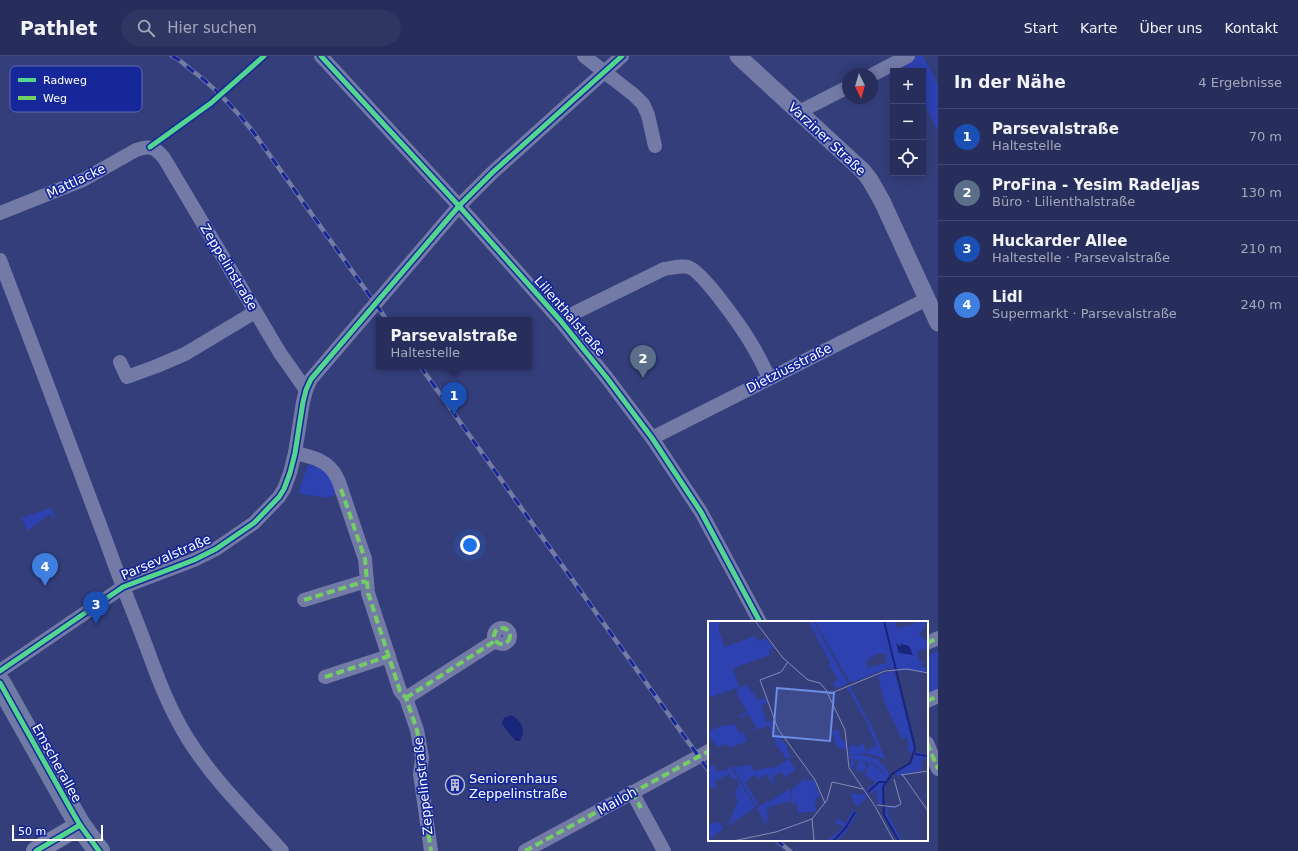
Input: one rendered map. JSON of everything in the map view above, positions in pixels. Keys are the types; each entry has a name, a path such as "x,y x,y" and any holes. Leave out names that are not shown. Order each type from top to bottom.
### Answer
{"main road":[{"name":"Emscherallee","path":"0,683 80,825 99,851"},
{"path":"36,851 80,825"}],"street":[{"name":"Lilienthalstraße","path":"321,56 459,206 560,320 607,378 652,438 701,512 759,621"},
{"path":"584,56 603,72 634,94 643,104 648,115 655,146"},
{"name":"Parsevalstraße","path":"0,671 123,587 194,560 216,549 254,522 279,498 290,473 306,390 311,379 459,206 493,172 622,56"},
{"name":"Varziner Straße","path":"738,56 863,171 870,180 882,201 938,323"},
{"path":"878,72 908,56"},
{"path":"799,112 842,90"},
{"name":"Mattlacke","path":"0,213 83,180 136,150 143,147 150,147"},
{"name":"Zeppelinstraße","path":"150,147 158,150 164,158 280,353 306,390"},
{"path":"0,260 169,705 188,740 218,779 282,851"},
{"path":"560,320 664,269 689,267 698,273 733,317 753,346 769,378"},
{"name":"Dietziusstraße","path":"652,438 927,299"},
{"path":"120,362 127,377 157,366 184,354 255,312"},
{"name":"Zeppelinstraße","path":"295,453 312,457 324,462 332,470 338,482 365,559 368,593 400,691 406,698 417,730 422,758 420,774 431,851"},
{"path":"304,600 366,581"},
{"path":"928,643 938,638"},
{"path":"406,698 495,641"},
{"path":"325,677 389,656"},
{"path":"928,701 938,696"},
{"path":"928,745 938,769"},
{"name":"Mailoh","path":"525,851 708,752"},
{"path":"632,792 664,851"}],"shaded area":[{"path":"896,56 923,56 938,84 938,131 926,107 926,68 906,68"},
{"path":"308,465 324,470 338,493 328,498 301,494 299,492"},
{"path":"51,508 55,519 49,514 28,531 21,518"},
{"path":"938,651 938,694 928,699 928,656"},
{"path":"511,715 518,720 522,726 523,733 520,741 516,741 514,739 502,722 504,718"}],"railway":[{"path":"172,56 208,83 247,124 385,317"},
{"path":"422,369 708,770"},
{"path":"777,841 790,851"}],"marked path":[{"path":"341,489 365,559 368,593 400,691 406,698 417,730 422,758 420,774 431,851"},
{"path":"304,600 366,581"},
{"path":"499,628 505,628 510,633 510,636 508,642 505,644 499,644 494,639 494,633 499,628"},
{"path":"928,643 938,638"},
{"path":"406,698 495,641"},
{"path":"325,677 389,656"},
{"path":"928,701 938,696"},
{"path":"928,745 938,769"},
{"path":"525,851 708,752"},
{"path":"632,792 641,808"}],"cycle path":[{"path":"150,147 211,103 264,56"},
{"path":"321,56 459,206 560,320 607,378 652,438 701,512 759,621"},
{"path":"0,671 123,587 194,560 216,549 254,523 279,497 284,489 295,453 303,402 311,379 459,206 493,172 622,56"},
{"path":"0,683 80,825 99,851"},
{"path":"36,851 80,825"}],"place":[{"name":"ProFina - Yesim Radeljas","path":"643,378"},
{"name":"Parsevalstraße","path":"454,415"},
{"name":"Lidl","path":"45,586"},
{"name":"Huckarder Allee","path":"96,624"},
{"name":"Seniorenhaus Zeppelinstraße","path":"455,785"}]}
